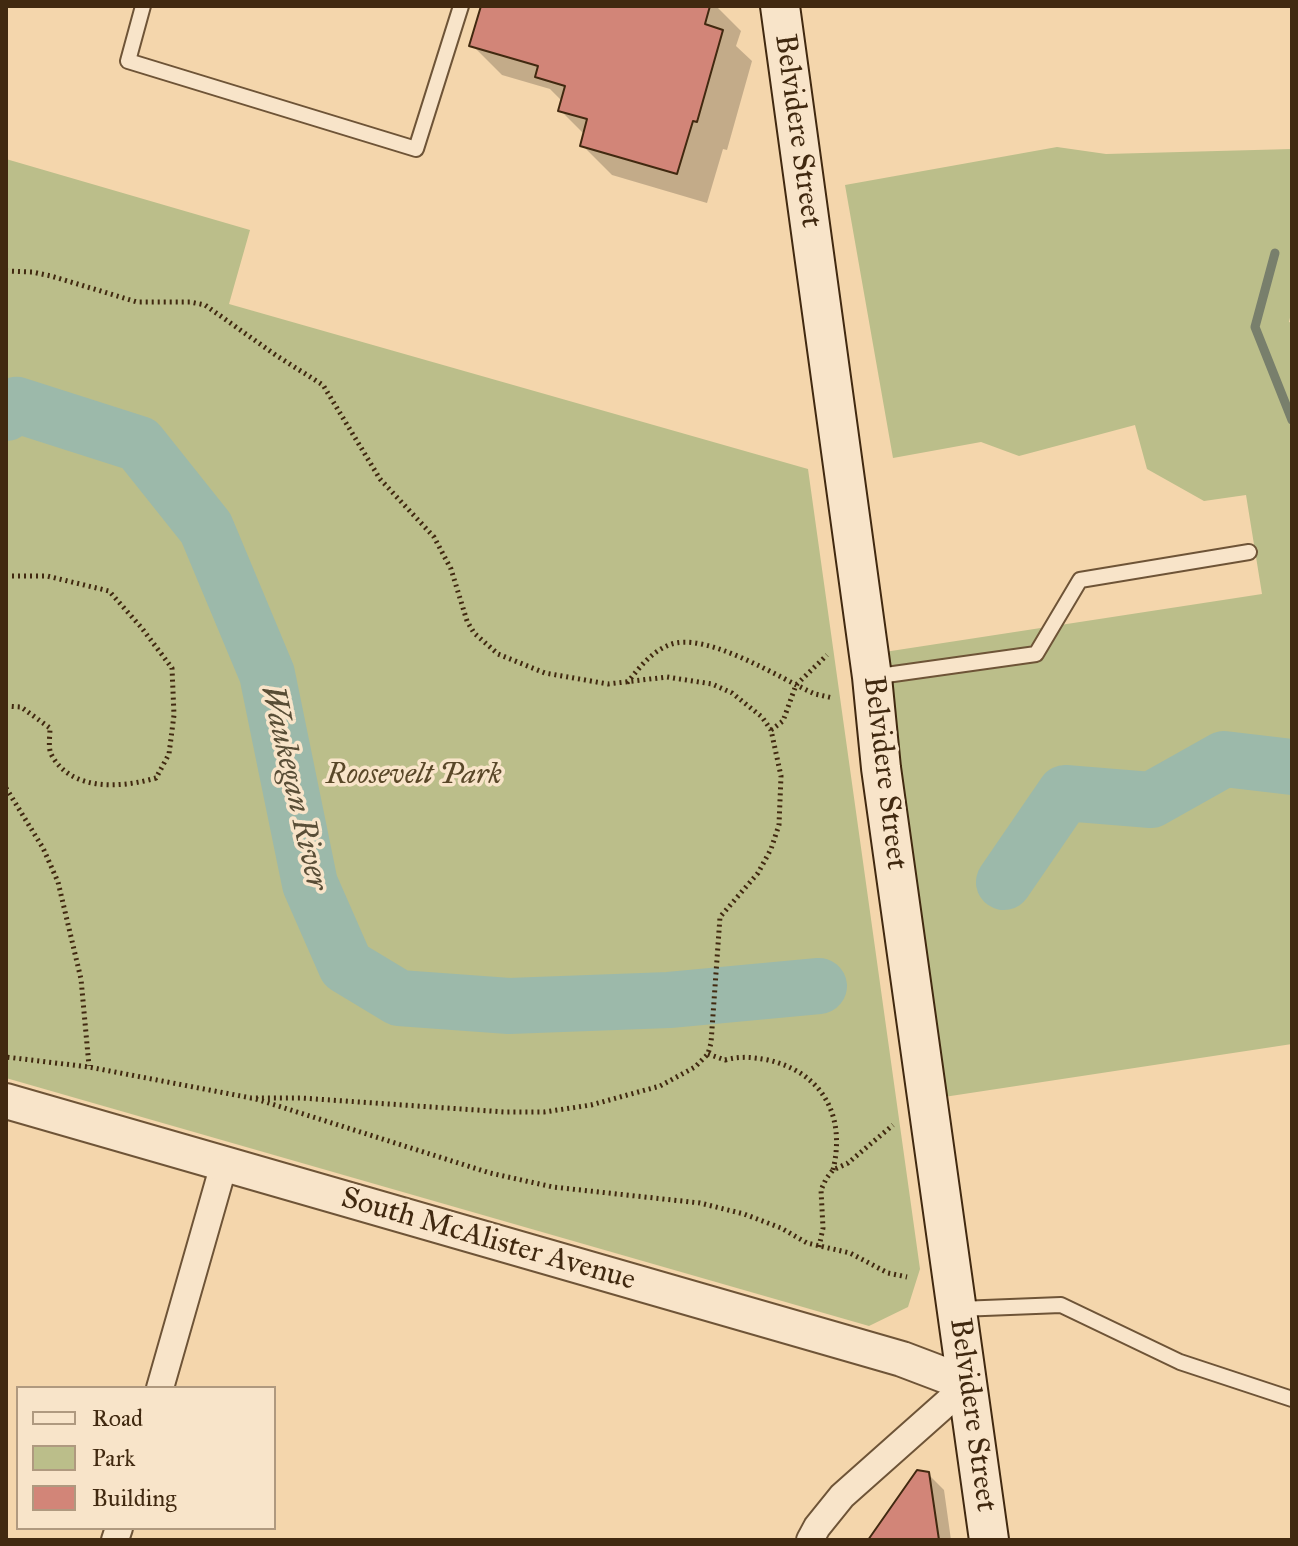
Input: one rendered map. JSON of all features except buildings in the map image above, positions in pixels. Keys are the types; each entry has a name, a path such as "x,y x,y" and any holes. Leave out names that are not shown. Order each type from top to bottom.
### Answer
{"main road":[{"name":"Belvidere Street","path":"780,6 872,677 881,768 989,1540"}],"street":[{"name":"South McAlister Avenue","path":"6,1101 902,1359 968,1384"},
{"path":"161,1386 224,1164"},
{"path":"810,1540 842,1496 968,1384"}],"lane":[{"path":"143,6 128,61 416,149 461,6"},
{"path":"872,677 1036,654 1080,580 1249,552"},
{"path":"958,1309 1061,1305 1180,1362 1292,1399"}],"path":[{"path":"6,271 51,276 137,302 205,305 323,385 380,479 434,537 451,569 467,621 485,643 513,662 545,673 608,684 647,677 712,684 749,704 771,730 781,776 779,825 758,873 720,917 711,1043 708,1054 684,1074 660,1086 591,1105 544,1112 251,1098"},
{"path":"6,576 47,576 109,591 172,668 174,715 169,754 156,778 119,786 99,785 63,769 50,751 50,728 21,707 6,706"},
{"path":"626,683 656,652 671,644 688,642 710,646 796,685 833,698"},
{"path":"771,730 783,721 796,685 827,655"},
{"path":"6,788 43,848 58,882 81,979 89,1067"},
{"path":"708,1054 725,1060 737,1056 781,1063 800,1071 819,1088 831,1109 836,1127 837,1152 833,1170 821,1190 823,1228 819,1247"},
{"path":"6,1057 89,1067 251,1098 490,1173 566,1189 700,1203 756,1219 819,1247 850,1253 888,1273 907,1277"},
{"path":"833,1170 848,1163 893,1125"}],"green space":[{"path":"1057,147 1106,154 1292,149 1292,309 1289,322 1292,323 1292,1044 944,1097 878,653 1262,594 1246,495 1204,501 1147,469 1135,425 1019,456 981,442 893,458 845,185"},
{"name":"Roosevelt Park","path":"6,159 250,230 229,304 808,469 920,1269 908,1307 869,1326 6,1078"}],"waterway":[{"path":"1275,253 1255,327 1292,420"},
{"name":"Waukegan River","path":"6,413 17,405 139,444 206,528 267,674 310,884 346,966 399,998 509,1006 669,1000 819,986"},
{"name":"Waukegan River","path":"1004,882 1065,793 1151,800 1224,759 1292,767"}]}
